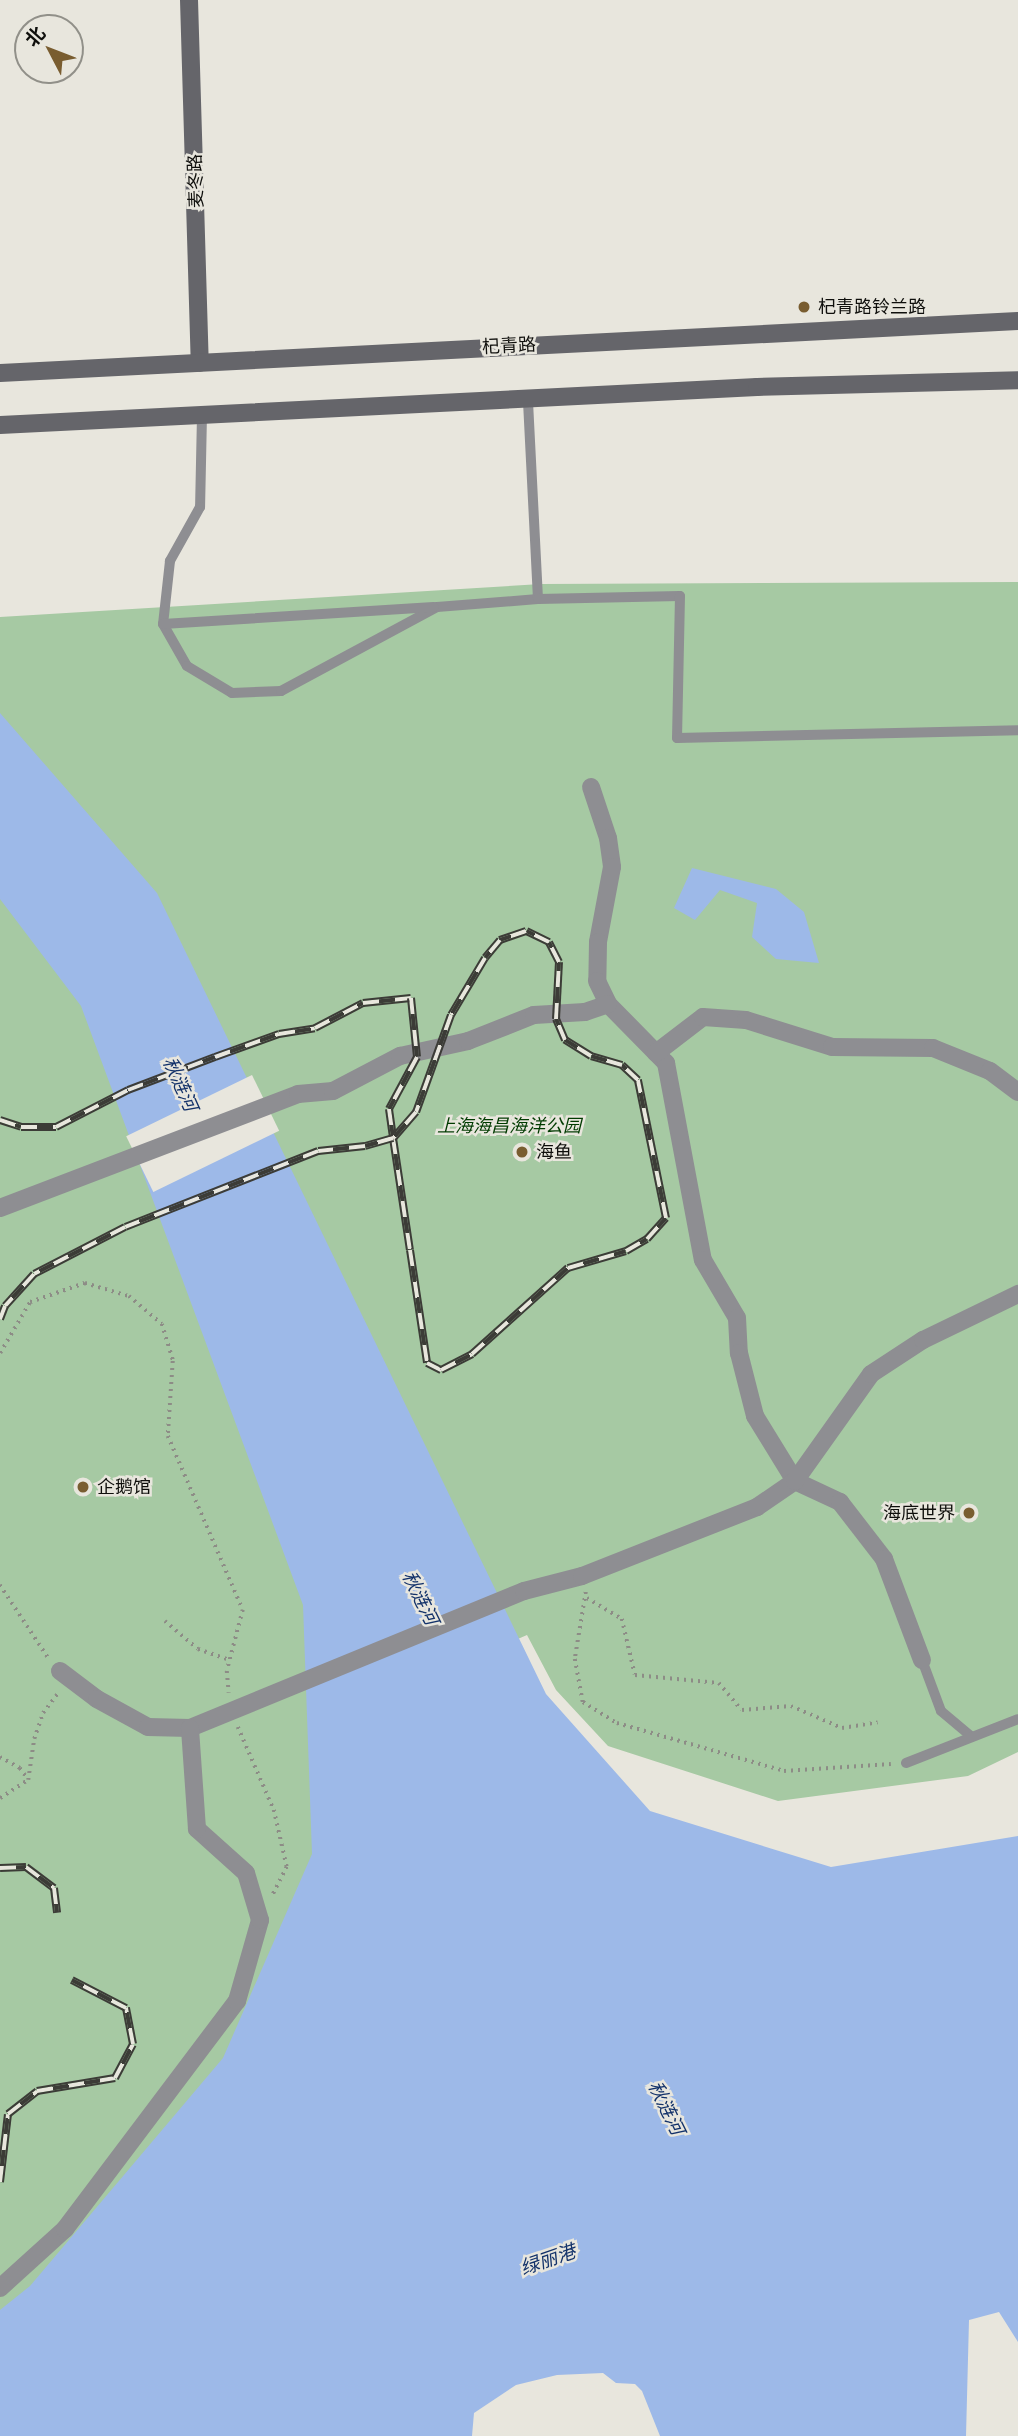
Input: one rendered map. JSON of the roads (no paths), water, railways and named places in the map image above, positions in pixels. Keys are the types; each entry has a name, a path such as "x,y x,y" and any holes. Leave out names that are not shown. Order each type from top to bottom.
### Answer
{"main road":[{"name":"麦冬路","path":"189,0 200,363"},
{"name":"杞青路","path":"0,373 1018,321"},
{"path":"0,425 528,399 1018,380"}],"street":[{"path":"591,788 608,838 612,867 598,942 597,981 608,1004 666,1063 703,1261 737,1318 739,1353 755,1416 794,1481 840,1502 884,1559 922,1660"},
{"path":"0,1208 119,1165 298,1094 334,1091 400,1056 468,1041 534,1015 585,1012 608,1004"},
{"path":"656,1053 704,1017 746,1020 832,1047 933,1048 990,1070 1018,1092"},
{"path":"65,1675 148,1727 190,1728 318,1673 524,1591 582,1576 757,1507 794,1481 871,1374 923,1340 1018,1294"},
{"path":"0,2288 65,2229 237,2001 260,1920 246,1873 197,1829 190,1728"}],"lane":[{"path":"528,399 538,599"},
{"path":"202,415 200,508 170,561 163,624 187,666 232,693 281,691 437,607"},
{"path":"163,624 538,599 680,596 677,738 1018,730"},
{"path":"922,1660 941,1711 972,1737"},
{"path":"906,1763 1018,1718"}],"water":[{"path":"0,713 157,893 546,1694 650,1811 831,1867 1018,1836 1018,2342 999,2312 969,2320 966,2436 660,2436 642,2391 635,2384 616,2383 603,2373 557,2375 516,2385 474,2413 472,2436 0,2436 0,2310 30,2286 223,2058 312,1854 303,1605 81,1006 0,899"},
{"path":"692,868 776,889 804,912 819,963 776,959 752,937 757,903 720,890 695,920 674,908"}],"railway":[{"path":"0,1120 21,1127 56,1127 128,1090 279,1034 315,1028 363,1003 411,998 417,1057 389,1109 393,1138 427,1363 441,1370 472,1354 568,1268 626,1251 647,1239 666,1218 638,1080 622,1065 591,1056 565,1040 556,1019 559,962 549,942 526,931 500,940 485,958 451,1015 416,1112 393,1138 365,1146 318,1151 125,1227 34,1274 5,1306 0,1319"},
{"path":"0,1868 26,1867 54,1888 57,1913"},
{"path":"0,2182 8,2114 37,2091 115,2078 133,2044 126,2008 72,1980"}],"place":[{"name":"杞青路铃兰路","path":"804,307"},
{"name":"海鱼","path":"522,1152"},
{"name":"企鹅馆","path":"83,1487"},
{"name":"海底世界","path":"969,1513"}],"water label":[{"name":"秋涟河","path":"180,1084"},
{"name":"秋涟河","path":"420,1598"},
{"name":"秋涟河","path":"666,2108"},
{"name":"绿丽港","path":"548,2260"}],"park label":[{"name":"上海海昌海洋公园","path":"509,1126"}]}
